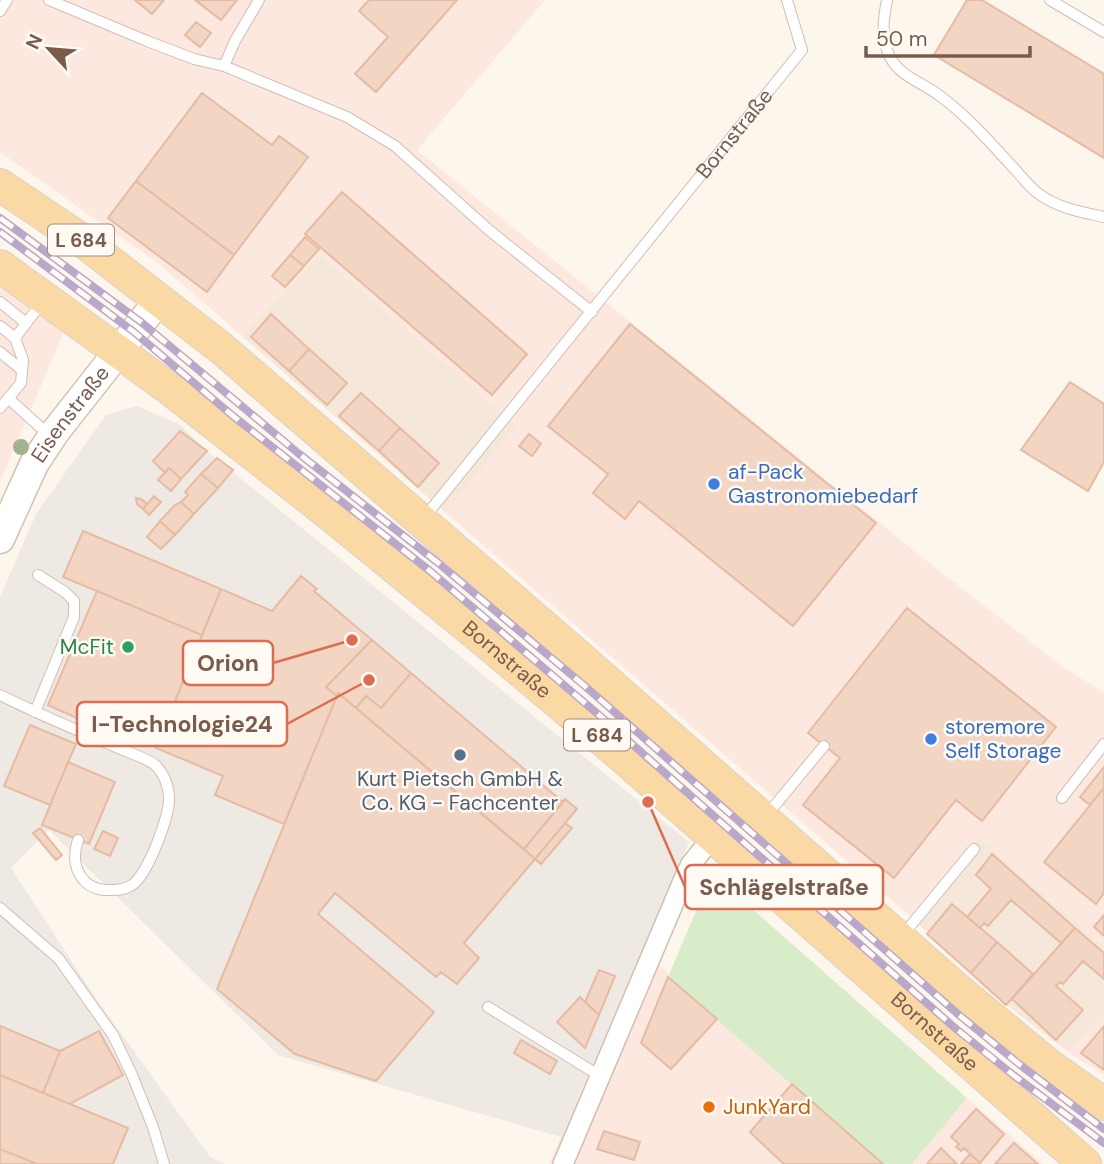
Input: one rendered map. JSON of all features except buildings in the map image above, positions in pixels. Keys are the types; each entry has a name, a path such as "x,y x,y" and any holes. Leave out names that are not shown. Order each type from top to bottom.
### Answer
{"main road":[{"name":"L 684","path":"0,185 79,239 221,348 958,990 1051,1066 1104,1104"},
{"name":"Bornstraße","path":"0,266 118,351 434,598 617,752 1085,1164"}],"street":[{"name":"Eisenstraße","path":"0,539 34,464 51,437 159,300"},
{"path":"563,1164 691,864 713,836"}],"lane":[{"path":"0,11 7,0"},
{"path":"49,0 147,41 194,58 224,65 347,117 395,146 490,231 592,312"},
{"path":"224,65 260,0"},
{"name":"Bornstraße","path":"421,522 802,50 787,0"},
{"path":"887,0 883,17 884,42 891,60 909,78 940,95 983,135 1038,193 1054,204 1104,218"},
{"path":"1050,0 1104,32"},
{"path":"15,338 46,298"},
{"path":"0,302 26,323"},
{"path":"0,326 15,338 23,360 21,383 0,408"},
{"path":"0,352 22,370"},
{"path":"8,398 51,437"},
{"path":"35,712 74,617 74,601 38,575"},
{"path":"0,695 155,764 167,784 169,801 163,827 143,874 132,885 106,891 92,887 82,879 76,867 74,851 78,840"},
{"path":"1062,798 1104,744"},
{"path":"764,819 824,746"},
{"path":"900,940 974,849"},
{"path":"0,908 59,959 113,1035 153,1127 164,1164"},
{"path":"488,1007 600,1076"}],"shaded area":[{"path":"0,0 545,0 417,150 928,562 1062,666 1104,693 1104,946 978,837 910,916 446,513 516,426 320,254 242,336 159,264 0,152"},
{"path":"320,254 517,426 446,513 242,336"},
{"path":"0,282 65,329 0,482"},
{"path":"137,406 179,424 207,451 689,842 561,1137 278,1055 49,830 11,868 95,997 210,1157 225,1164 0,1164 0,597 36,514 106,415"},
{"path":"978,837 1104,946 1104,1012 1068,1052 983,987 910,916"},
{"path":"642,950 884,1164 549,1164"},
{"path":"1104,1012 1104,1075 1068,1052"},
{"path":"967,1098 1043,1164 912,1164"}],"green space":[{"path":"709,884 725,885 967,1098 912,1164 883,1164 668,977"}],"railway":[{"path":"0,218 141,322 298,453 437,562 586,687 959,1015 1104,1129"},
{"path":"0,232 134,332 233,416 430,571 599,715 955,1028 1104,1143"}],"place":[{"name":"af-Pack Gastronomiebedarf","path":"714,484"},
{"name":"Orion","path":"352,640"},
{"name":"McFit","path":"128,647"},
{"name":"I-Technologie24","path":"369,680"},
{"name":"storemore Self Storage","path":"931,739"},
{"name":"Kurt Pietsch GmbH & Co. KG - Fachcenter","path":"460,755"},
{"name":"Schlägelstraße","path":"648,802"},
{"name":"JunkYard","path":"709,1107"}]}
